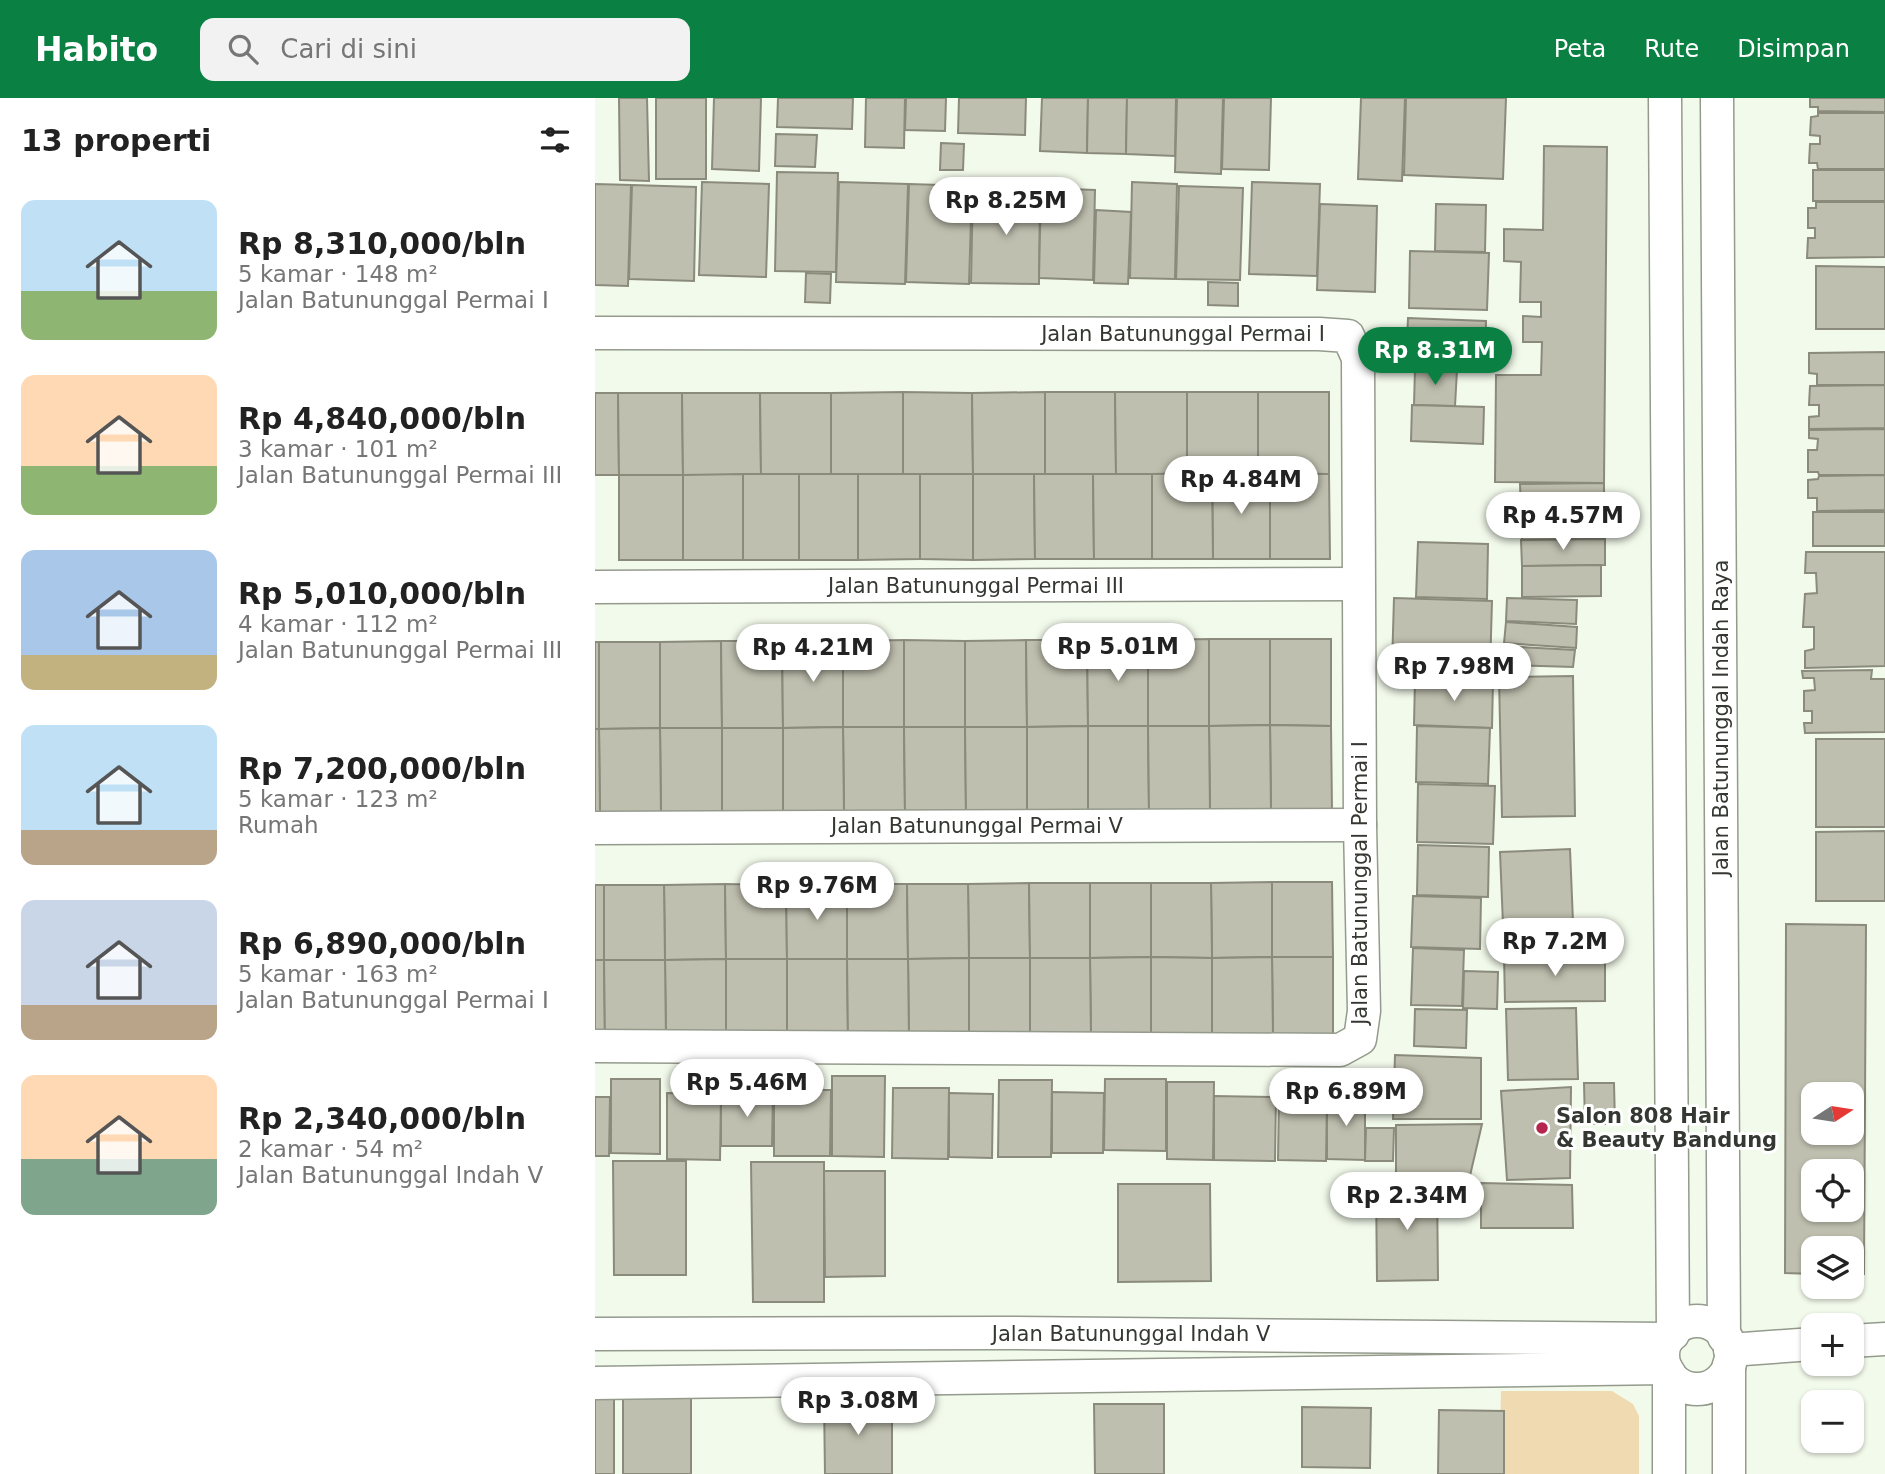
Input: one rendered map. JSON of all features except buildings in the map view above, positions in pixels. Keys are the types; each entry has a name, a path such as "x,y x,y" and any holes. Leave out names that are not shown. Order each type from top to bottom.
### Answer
{"street":[{"path":"1665,98 1669,1474"},
{"name":"Jalan Batununggal Indah Raya","path":"1717,98 1729,1474"},
{"name":"Jalan Batununggal Permai I","path":"595,333 1348,336 1358,358 1360,825 1364,1012 1360,1039 1340,1050 595,1046"},
{"name":"Jalan Batununggal Permai III","path":"595,587 1358,584"},
{"name":"Jalan Batununggal Permai V","path":"595,828 1360,825"},
{"path":"1702,1321 1713,1325 1722,1332 1728,1351 1724,1376 1715,1384 1704,1388 1692,1389 1681,1385 1669,1354 1679,1326 1702,1321"},
{"path":"1004,1377 1005,1333"},
{"name":"Jalan Batununggal Indah V","path":"595,1334 1005,1333 1669,1354"},
{"path":"1864,1340 1885,1339"},
{"path":"1728,1351 1801,1345"},
{"name":"Jalan Batununggal Indah V","path":"595,1383 1004,1377 1669,1354"}],"shaded area":[{"path":"1501,1391 1612,1391 1633,1404 1639,1416 1639,1474 1499,1474"}],"place":[{"name":"Salon 808 Hair & Beauty Bandung","path":"1542,1128"}]}
